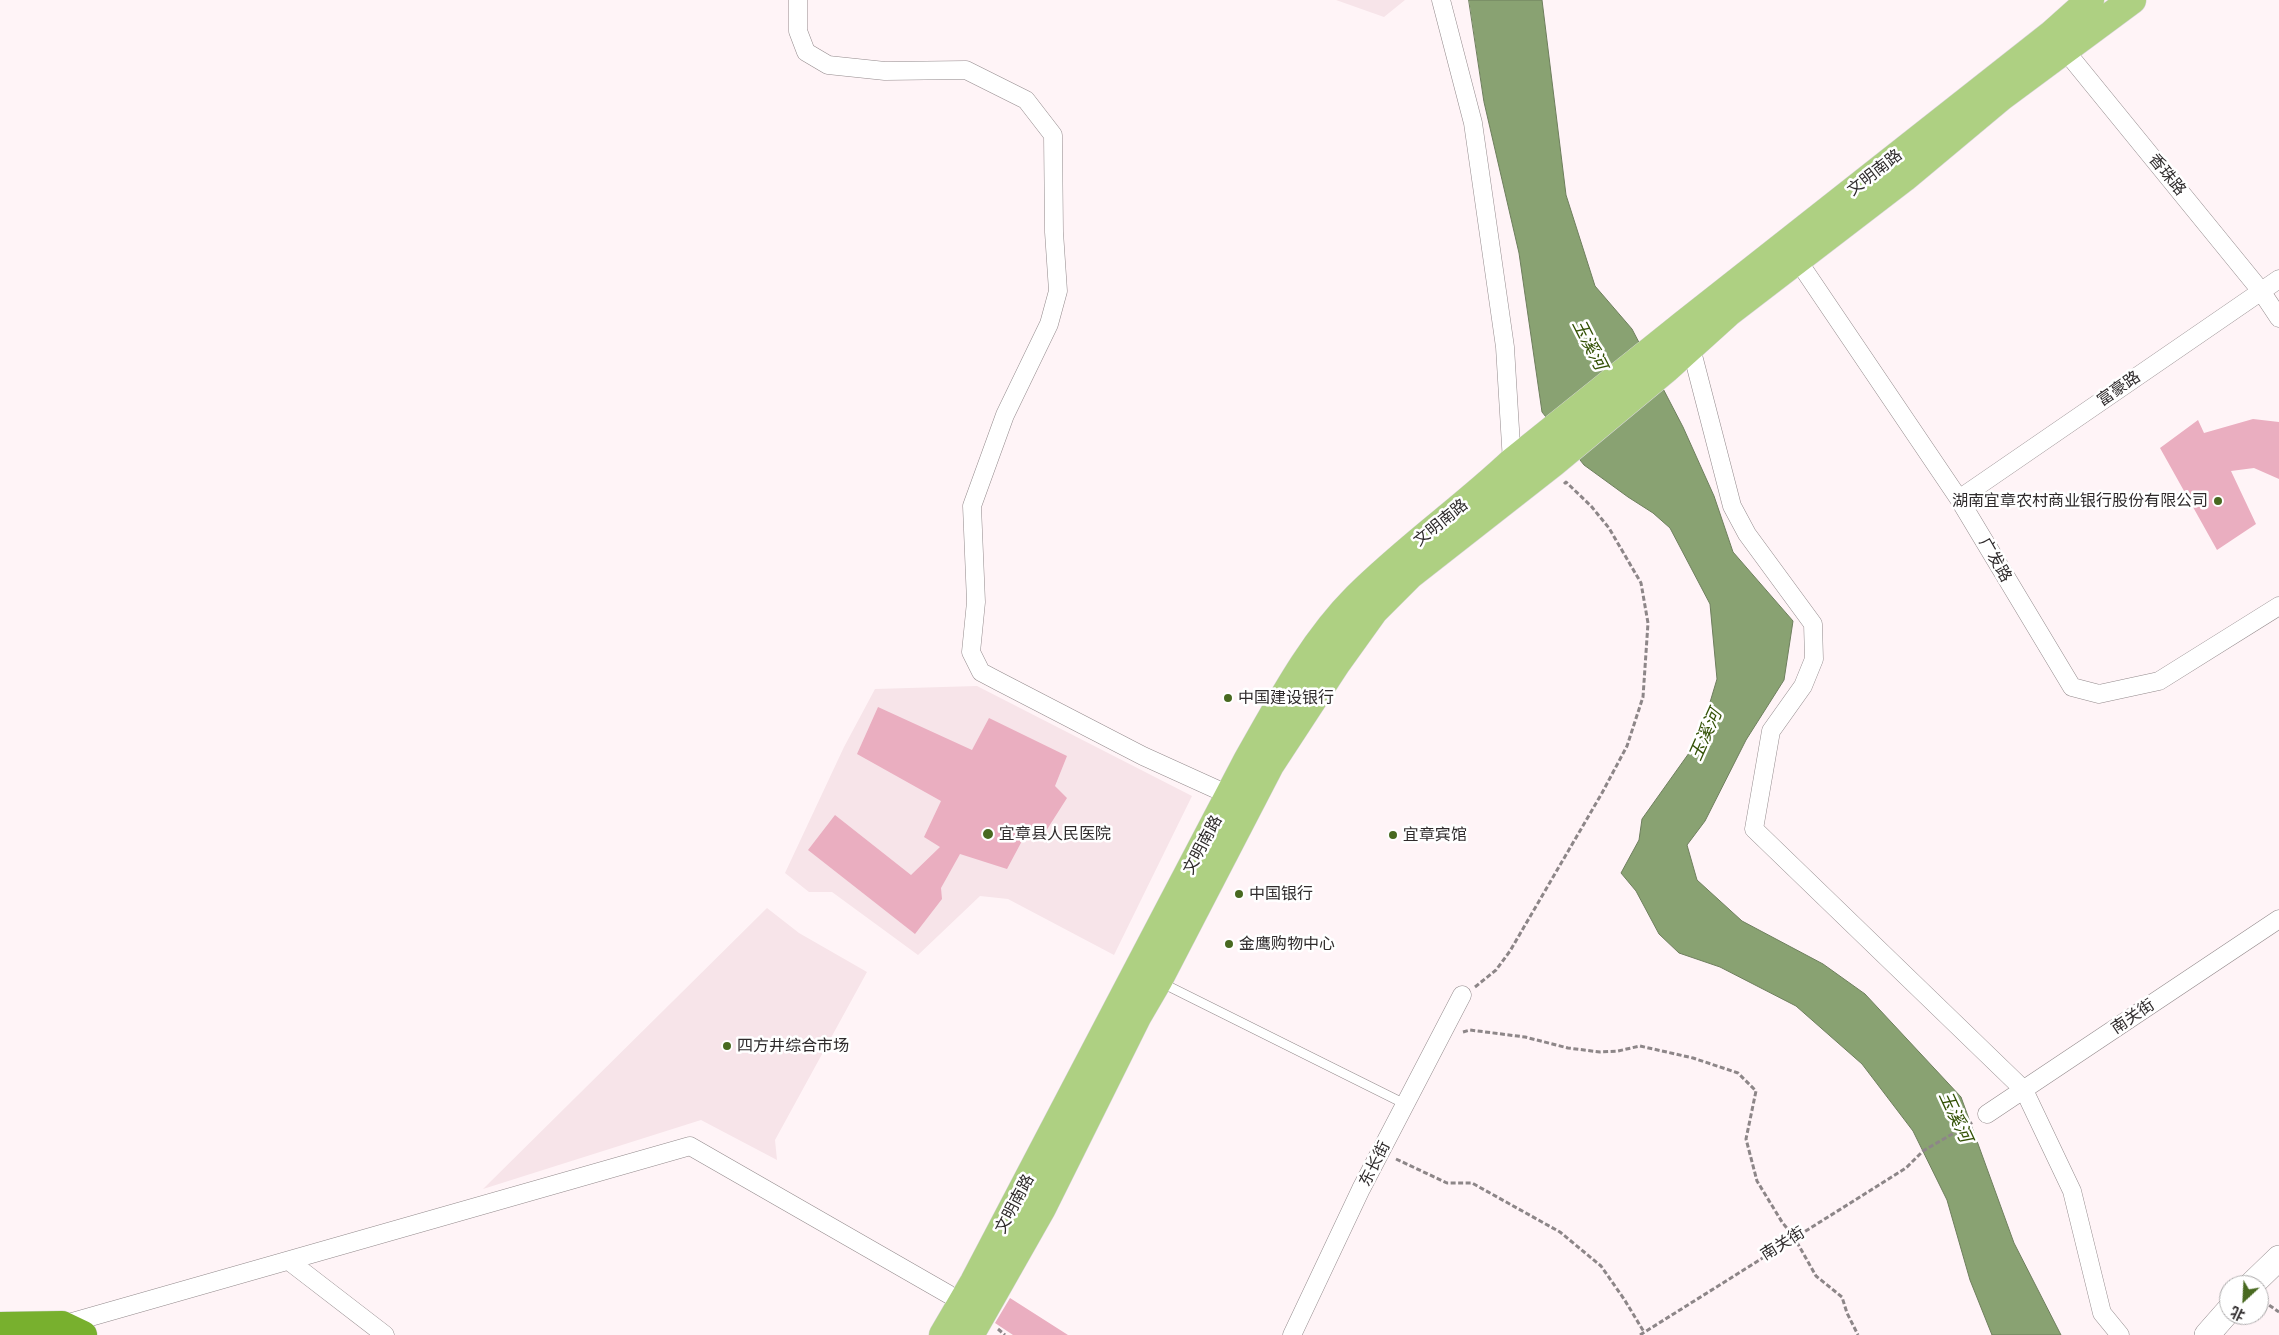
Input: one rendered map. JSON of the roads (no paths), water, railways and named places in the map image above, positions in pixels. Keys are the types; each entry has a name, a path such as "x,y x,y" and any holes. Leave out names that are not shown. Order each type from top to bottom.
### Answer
{"highway":[{"path":"0,1326 73,1330"}],"main road":[{"name":"文明南路","path":"960,1325 974,1282 1148,976 1229,795 1283,697 1330,628 1356,598 1424,536 1487,486 1512,462 1542,439 1662,357 1687,335 2059,42 2090,0"},
{"path":"2059,42 2132,0"},
{"path":"1148,976 1270,765 1336,664 1374,611 1410,575 1568,450 1662,357"},
{"path":"2261,1275 2279,1258"},
{"path":"2207,1335 2219,1321"}],"street":[{"path":"798,0 798,31 806,52 828,65 885,70 966,70 1026,100 1054,135 1054,232 1058,291 1049,324 1005,415 972,506 976,602 971,652 981,672 1143,756 1229,795"},
{"path":"1441,0 1473,123 1505,347 1512,462"},
{"name":"香珠路","path":"2059,42 2260,291 2279,318"},
{"name":"广发路","path":"1792,252 1959,499 2072,687 2099,694 2159,681 2279,606"},
{"name":"富豪路","path":"1959,499 2279,279"},
{"path":"1687,335 1732,506 1747,534 1813,624 1814,659 1803,686 1771,730 1754,829 2024,1090 2072,1191 2102,1313 2120,1335"},
{"name":"南关街","path":"1987,1114 2279,919"},
{"name":"东长街","path":"1292,1335 1380,1152 1462,995"},
{"path":"73,1330 289,1261 690,1146 960,1325"},
{"path":"289,1261 385,1335"}],"lane":[{"path":"1148,976 1405,1104"}],"water":[{"name":"玉溪河","path":"1469,0 1542,0 1566,195 1595,286 1632,329 1683,427 1714,496 1733,552 1793,621 1784,680 1746,740 1705,821 1687,845 1697,880 1742,921 1823,964 1865,994 1961,1097 2014,1243 2061,1335 1992,1335 1970,1280 1947,1200 1913,1131 1862,1064 1796,1006 1720,967 1679,953 1659,934 1636,891 1621,873 1639,840 1642,819 1699,739 1717,679 1710,604 1670,528 1653,513 1584,465 1542,412 1519,253 1484,102"}],"place":[{"name":"湖南宜章农村商业银行股份有限公司","path":"2218,501"},
{"name":"中国建设银行","path":"1228,698"},
{"name":"宜章县人民医院","path":"988,834"},
{"name":"宜章宾馆","path":"1393,835"},
{"name":"中国银行","path":"1239,894"},
{"name":"金鹰购物中心","path":"1229,944"},
{"name":"四方井综合市场","path":"727,1046"}]}
